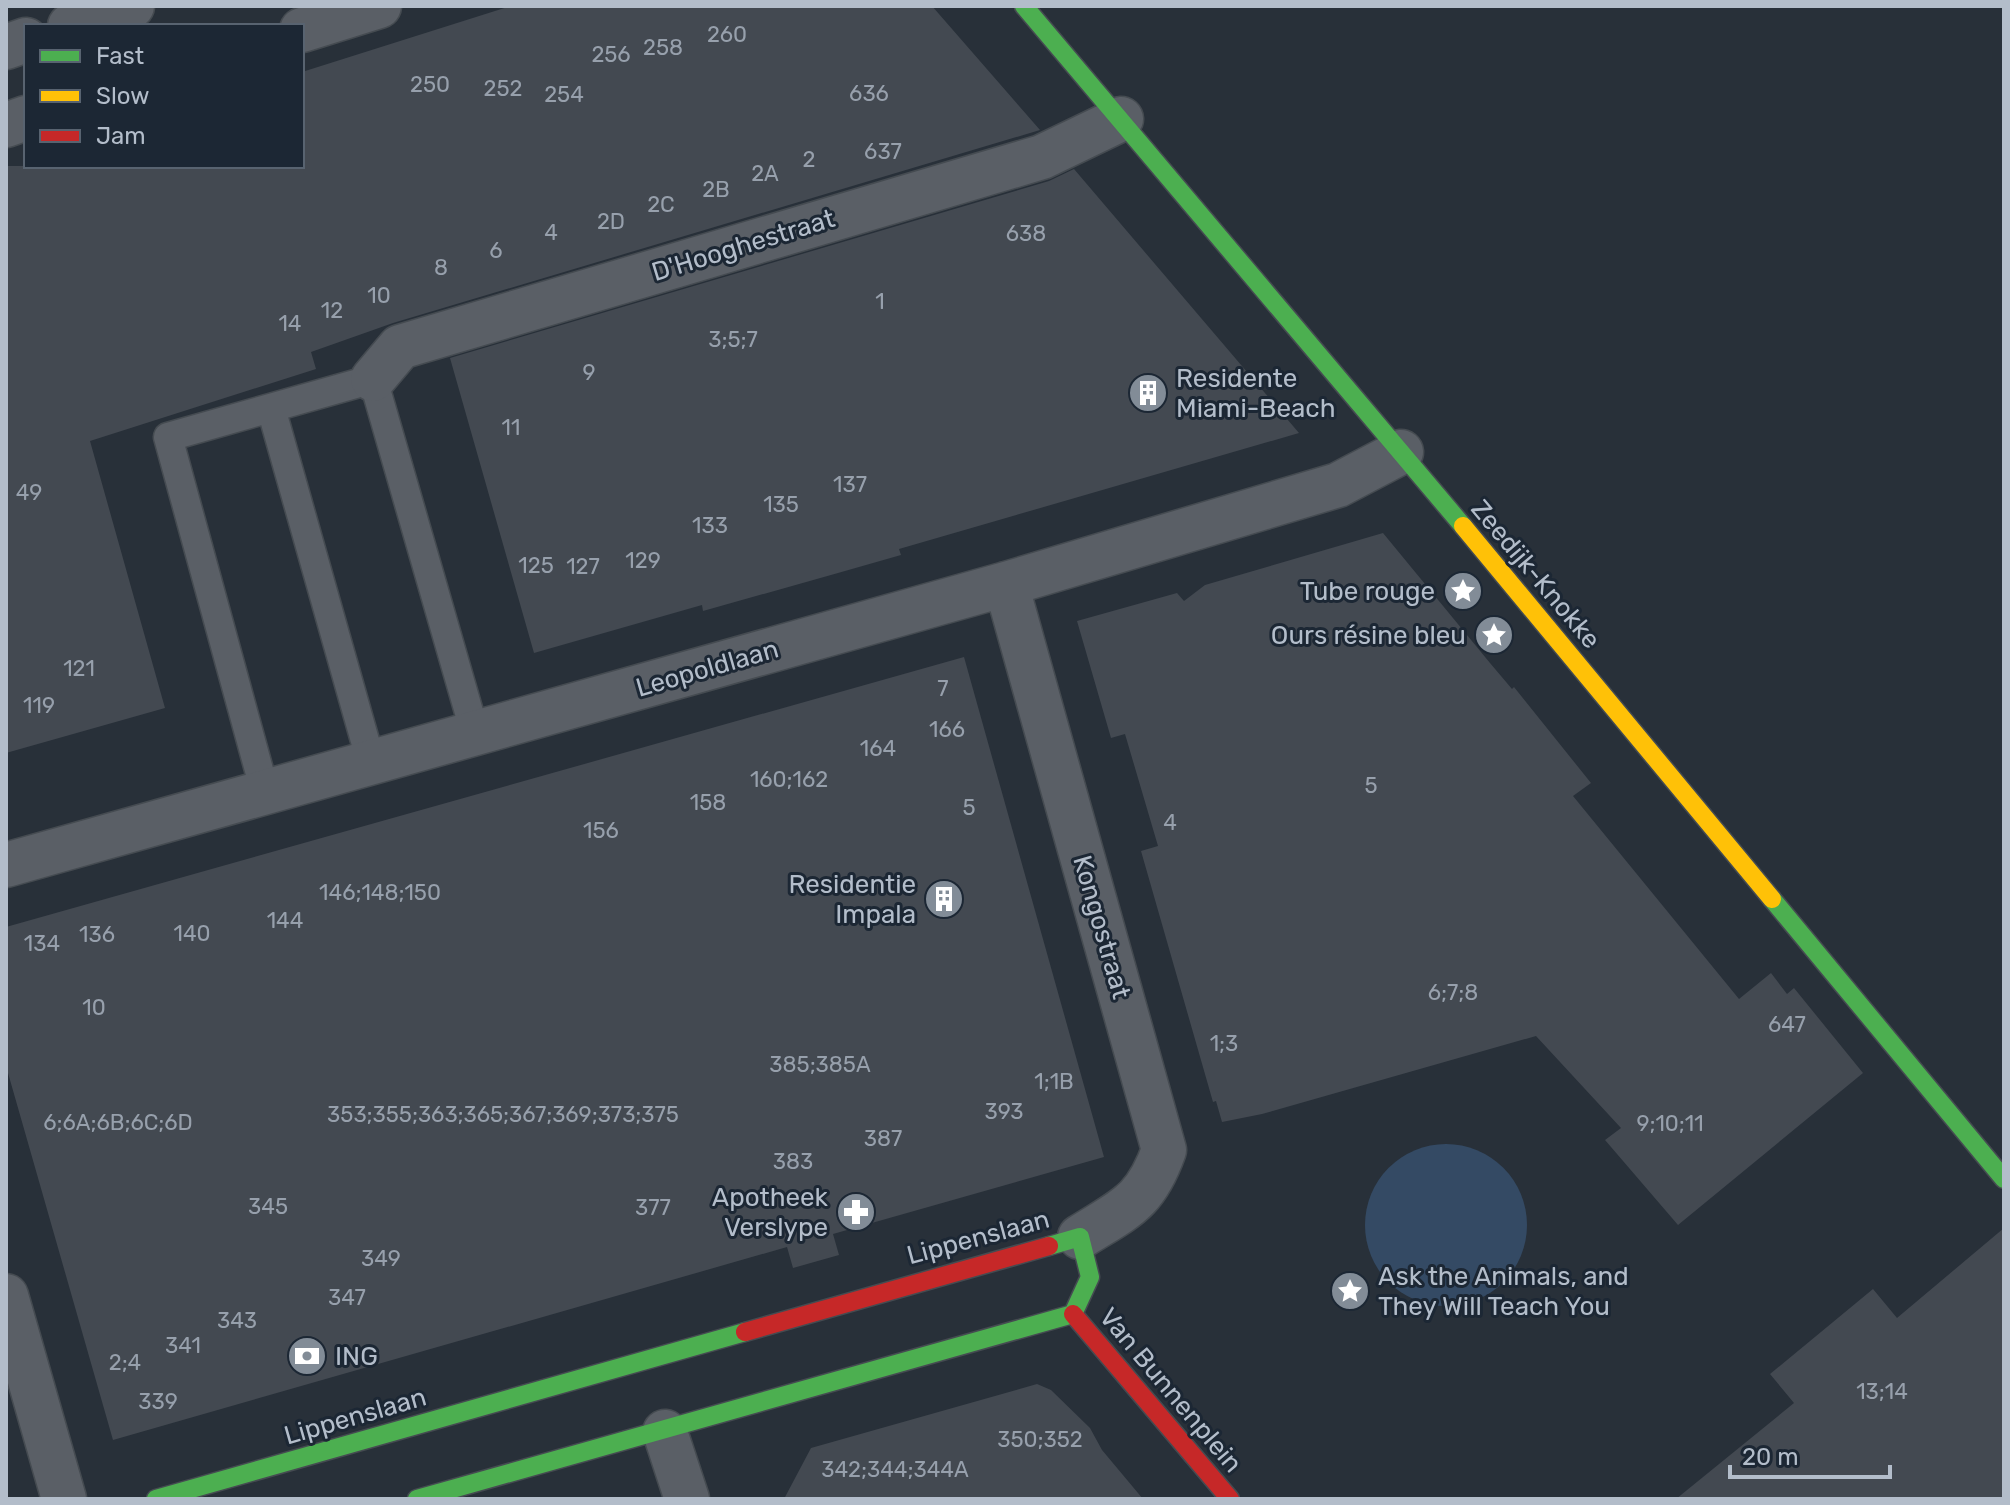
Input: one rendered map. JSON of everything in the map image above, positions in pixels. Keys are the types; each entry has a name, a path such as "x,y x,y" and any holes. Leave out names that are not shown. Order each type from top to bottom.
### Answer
{"street":[{"path":"76,24 132,6"},
{"path":"304,29 379,6"},
{"name":"Zeedijk-Knokke","path":"1024,6 1401,452 2004,1179"},
{"name":"D'Hooghestraat","path":"373,379 400,347 1042,157 1121,119"},
{"name":"Leopoldlaan","path":"6,865 1006,584 1338,485 1401,452"},
{"name":"Kongostraat","path":"1006,584 1164,1150 1153,1178 1138,1200 1080,1237"},
{"name":"Lippenslaan","path":"156,1499 1080,1237 1090,1277 1073,1314"},
{"path":"6,1296 64,1499"},
{"path":"417,1499 665,1432 1073,1314"},
{"name":"Van Bunnenplein","path":"1073,1314 1230,1499"},
{"path":"665,1432 687,1499"}],"lane":[{"path":"265,792 168,437 373,379 475,733"},
{"path":"271,408 371,762"}],"water":[{"path":"1446,1144 1477,1151 1503,1168 1520,1194 1527,1225 1520,1256 1503,1282 1477,1299 1446,1306 1415,1299 1389,1282 1372,1256 1365,1225 1372,1194 1389,1168 1415,1151"}],"building":[{"path":"511,6 932,6 1040,130 393,323 311,352 316,369 90,441 165,708 6,753 6,166 304,168 304,71"},
{"path":"1074,169 1299,433 899,549 901,555 703,611 702,605 534,653 450,358 1049,181"},
{"path":"1383,533 1591,783 1573,796 1739,999 1771,973 1787,994 1794,988 1863,1073 1678,1225 1605,1140 1621,1128 1536,1036 1262,1114 1222,1122 1216,1101 1213,1102 1141,851 1158,846 1125,734 1111,738 1077,621 1177,593 1184,601 1205,585"},
{"path":"964,657 1104,1157 833,1234 839,1255 793,1268 787,1247 113,1440 6,1066 6,927"},
{"path":"2004,1228 2004,1499 1676,1499 1794,1403 1770,1374 1873,1289 1897,1318"},
{"path":"1037,1384 1051,1390 1090,1428 1102,1450 1143,1499 784,1499 811,1448"}],"traffic: fast":[{"path":"1024,6 1463,526"},
{"path":"1772,899 2004,1179"},
{"path":"417,1499 1073,1314 1090,1277 1080,1237 1049,1246"},
{"path":"156,1499 745,1332"}],"traffic: slow":[{"path":"1463,526 1772,899"}],"traffic: jam":[{"path":"745,1332 1049,1246"},
{"path":"1073,1314 1230,1499"}],"place":[{"name":"Residente Miami-Beach","path":"1148,393"},
{"name":"Tube rouge","path":"1463,591"},
{"name":"Ours résine bleu","path":"1494,635"},
{"name":"Residentie Impala","path":"944,899"},
{"name":"Apotheek Verslype","path":"856,1212"},
{"name":"Ask the Animals, and They Will Teach You","path":"1350,1291"},
{"name":"ING","path":"307,1356"}]}
